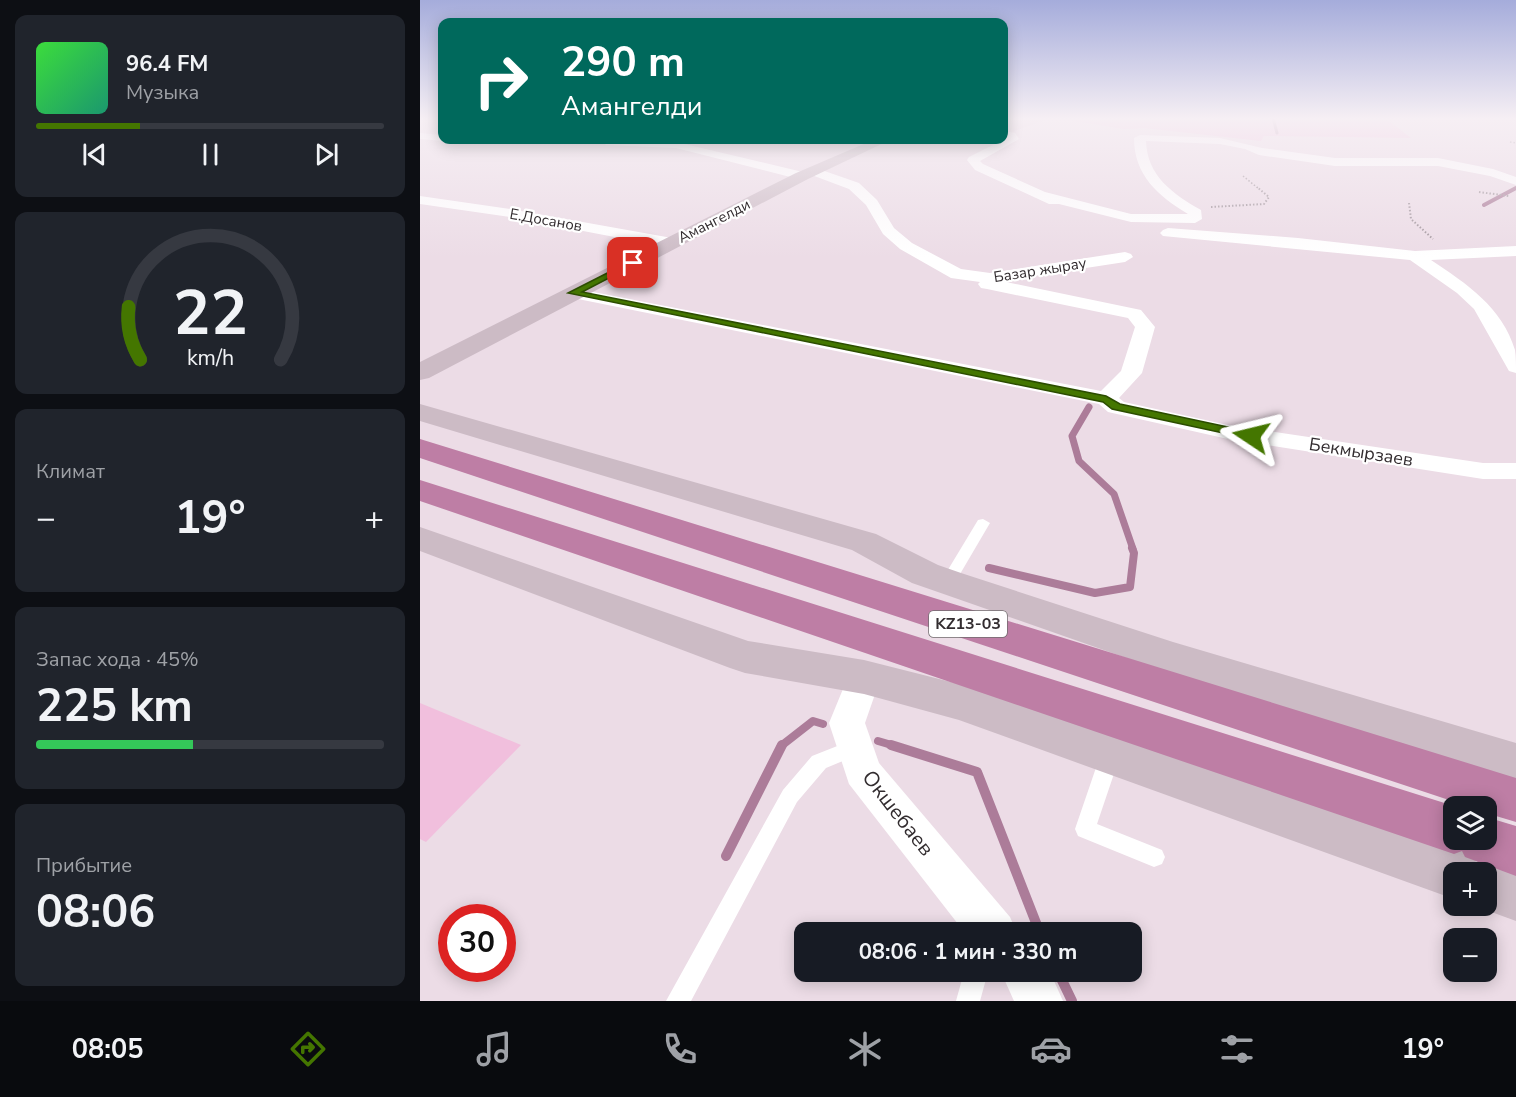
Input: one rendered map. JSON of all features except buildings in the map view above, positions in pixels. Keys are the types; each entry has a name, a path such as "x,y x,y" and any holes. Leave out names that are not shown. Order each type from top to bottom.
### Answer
{"highway":[{"name":"KZ13-03","path":"420,448 1516,800"},
{"name":"KZ13-03","path":"420,490 1443,826"},
{"path":"1497,845 1516,851"}],"street":[{"name":"Базар жырау","path":"768,165 854,186 872,203 888,231 906,246 957,274 990,278 1125,257"},
{"name":"Амангелди","path":"420,372 826,165"},
{"path":"977,165 1083,215 1114,225 1151,232 1298,243 1415,256 1516,251"},
{"path":"1037,194 1131,218 1195,219 1196,213 1170,199 1148,174 1144,165"},
{"path":"1452,165 1493,173 1516,181"},
{"name":"Е.Досанов","path":"420,200 510,213 672,243"},
{"path":"1415,256 1476,301 1487,314 1503,350 1516,367"},
{"path":"970,277 982,283 1134,314 1145,327 1131,373 1106,399"},
{"name":"Бекмырзаев","path":"573,293 1106,399 1116,407 1228,432 1483,471 1516,471"},
{"path":"420,412 864,542 925,574 948,582 1170,657 1516,764"},
{"path":"420,538 745,657 864,677 963,703 1443,869"},
{"name":"Окшебаев","path":"864,677 847,723 863,772 983,922"},
{"path":"1497,888 1516,894"},
{"path":"1030,982 1039,1001"}],"lane":[{"path":"948,582 983,523"},
{"path":"678,1001 790,796 819,762 855,747"},
{"path":"1111,754 1085,829 1154,857"},
{"path":"968,1001 973,982"}],"path":[{"path":"1196,213 1212,207 1264,204 1269,197 1243,176"},
{"path":"1479,192 1516,197"},
{"path":"1409,203 1407,212 1412,222 1455,255"}],"shaded area":[{"path":"420,703 521,745 426,842 420,839"}],"waterway":[{"path":"1484,205 1516,188"},
{"path":"1089,407 1072,436 1079,461 1114,494 1133,549"},
{"path":"989,568 1095,593 1130,587 1134,553 1132,548"},
{"path":"782,745 813,721 823,724"},
{"path":"878,741 895,746"},
{"path":"726,856 782,745"},
{"path":"891,745 977,772 1036,922"},
{"path":"1063,982 1072,1001"}],"route":[{"path":"633,263 573,293 1106,399 1116,407 1251,436"}]}
